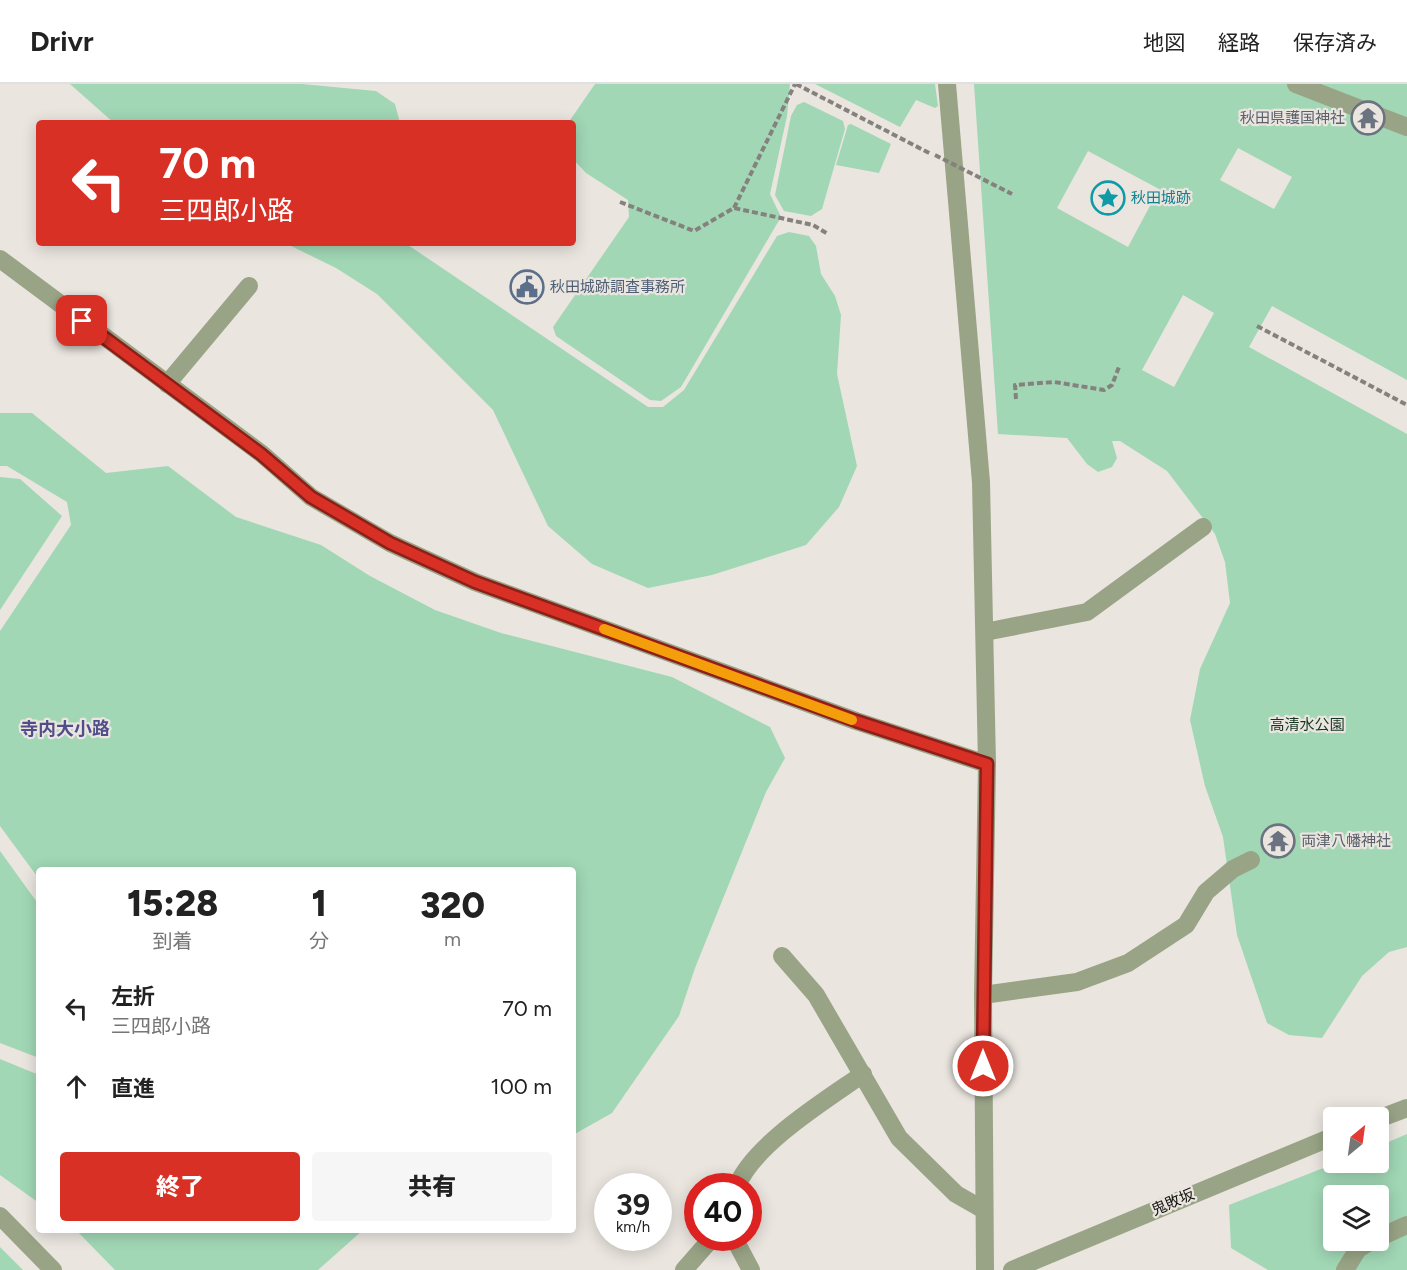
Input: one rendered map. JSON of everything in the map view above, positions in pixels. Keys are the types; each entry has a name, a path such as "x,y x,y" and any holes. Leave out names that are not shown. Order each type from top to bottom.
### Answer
{"street":[{"path":"946,84 981,482 986,632 987,764 983,995 985,1270"},
{"path":"1296,84 1407,128"},
{"path":"0,259 261,454 311,497 390,543 475,582 856,721 987,764"},
{"path":"167,384 249,286"},
{"path":"986,632 1087,612 1203,527"},
{"path":"983,995 1077,982 1128,963 1186,925 1206,892 1233,869 1251,860"},
{"path":"782,956 816,994 899,1138 956,1194 984,1210"},
{"path":"746,1173 761,1153 804,1115 863,1074"},
{"path":"1389,1115 1407,1108"},
{"name":"鬼敗坂","path":"1012,1270 1323,1141"},
{"path":"5,1221 53,1270"},
{"path":"1389,1233 1407,1225"},
{"path":"684,1270 701,1251"},
{"path":"741,1251 751,1270"},
{"path":"1345,1270 1357,1251"}],"path":[{"path":"620,202 694,231 734,208 795,84 1012,195"},
{"path":"734,208 813,225 828,234"},
{"path":"1257,326 1407,405"},
{"path":"1016,399 1015,384 1054,382 1104,390 1112,386 1119,367"}],"green space":[{"path":"70,84 302,84 376,91 395,104 399,120 111,120"},
{"path":"595,84 790,84 787,116 770,194 781,217 681,387 661,401 650,400 556,336 553,327 629,217 628,200 586,173 576,162 576,120 570,120"},
{"path":"815,84 935,84 938,106 935,108 916,100 900,127"},
{"name":"高清水公園","path":"974,84 1407,84 1407,380 1272,306 1249,347 1407,434 1407,947 1389,952 1362,976 1322,1038 1289,1035 1267,1023 1237,935 1223,837 1205,786 1190,720 1200,669 1230,603 1225,562 1215,534 1167,471 1120,441 1112,441 1117,458 1112,467 1098,472 1087,464 1067,438 998,434","holes":["1238,148 1292,177 1274,209 1220,180","1088,151 1159,189 1128,247 1057,208","1183,295 1214,313 1174,387 1142,370"]},
{"path":"804,102 843,121 845,129 822,209 811,216 784,211 775,195 791,116 797,105"},
{"path":"851,124 891,144 879,173 836,165 848,125"},
{"path":"789,232 809,236 816,246 821,274 835,296 841,315 837,374 857,466 839,507 806,545 712,575 648,588 592,564 548,526 493,410 377,294 336,268 291,246 409,246 648,407 663,407 684,390 777,236"},
{"path":"0,413 32,413 106,473 168,466 236,517 321,545 370,576 435,610 501,633 672,677 770,727 785,758 766,792 695,968 679,1016 612,1113 576,1133 576,867 36,867 36,875 0,826 0,631 71,525 67,502 7,466 0,466"},
{"path":"0,477 20,479 62,516 0,610"},
{"path":"0,851 36,901 36,1057 0,1043"},
{"path":"0,1059 36,1074 36,1201 0,1175"},
{"path":"1407,1134 1407,1270 1268,1270 1231,1248 1229,1205 1323,1168 1323,1173 1389,1173 1389,1142"},
{"path":"79,1233 360,1233 318,1270 115,1270"},
{"path":"0,1247 23,1270 0,1270"}],"slow traffic":[{"path":"604,629 852,720"}],"place":[{"name":"秋田県護国神社","path":"1368,118"},
{"name":"秋田城跡","path":"1108,198"},
{"name":"秋田城跡調査事務所","path":"527,287"},
{"name":"両津八幡神社","path":"1278,841"}],"district":[{"name":"寺内大小路","path":"65,729"}],"route":[{"path":"82,321 261,454 311,497 390,543 475,582 856,721 987,764 983,1066"}]}
